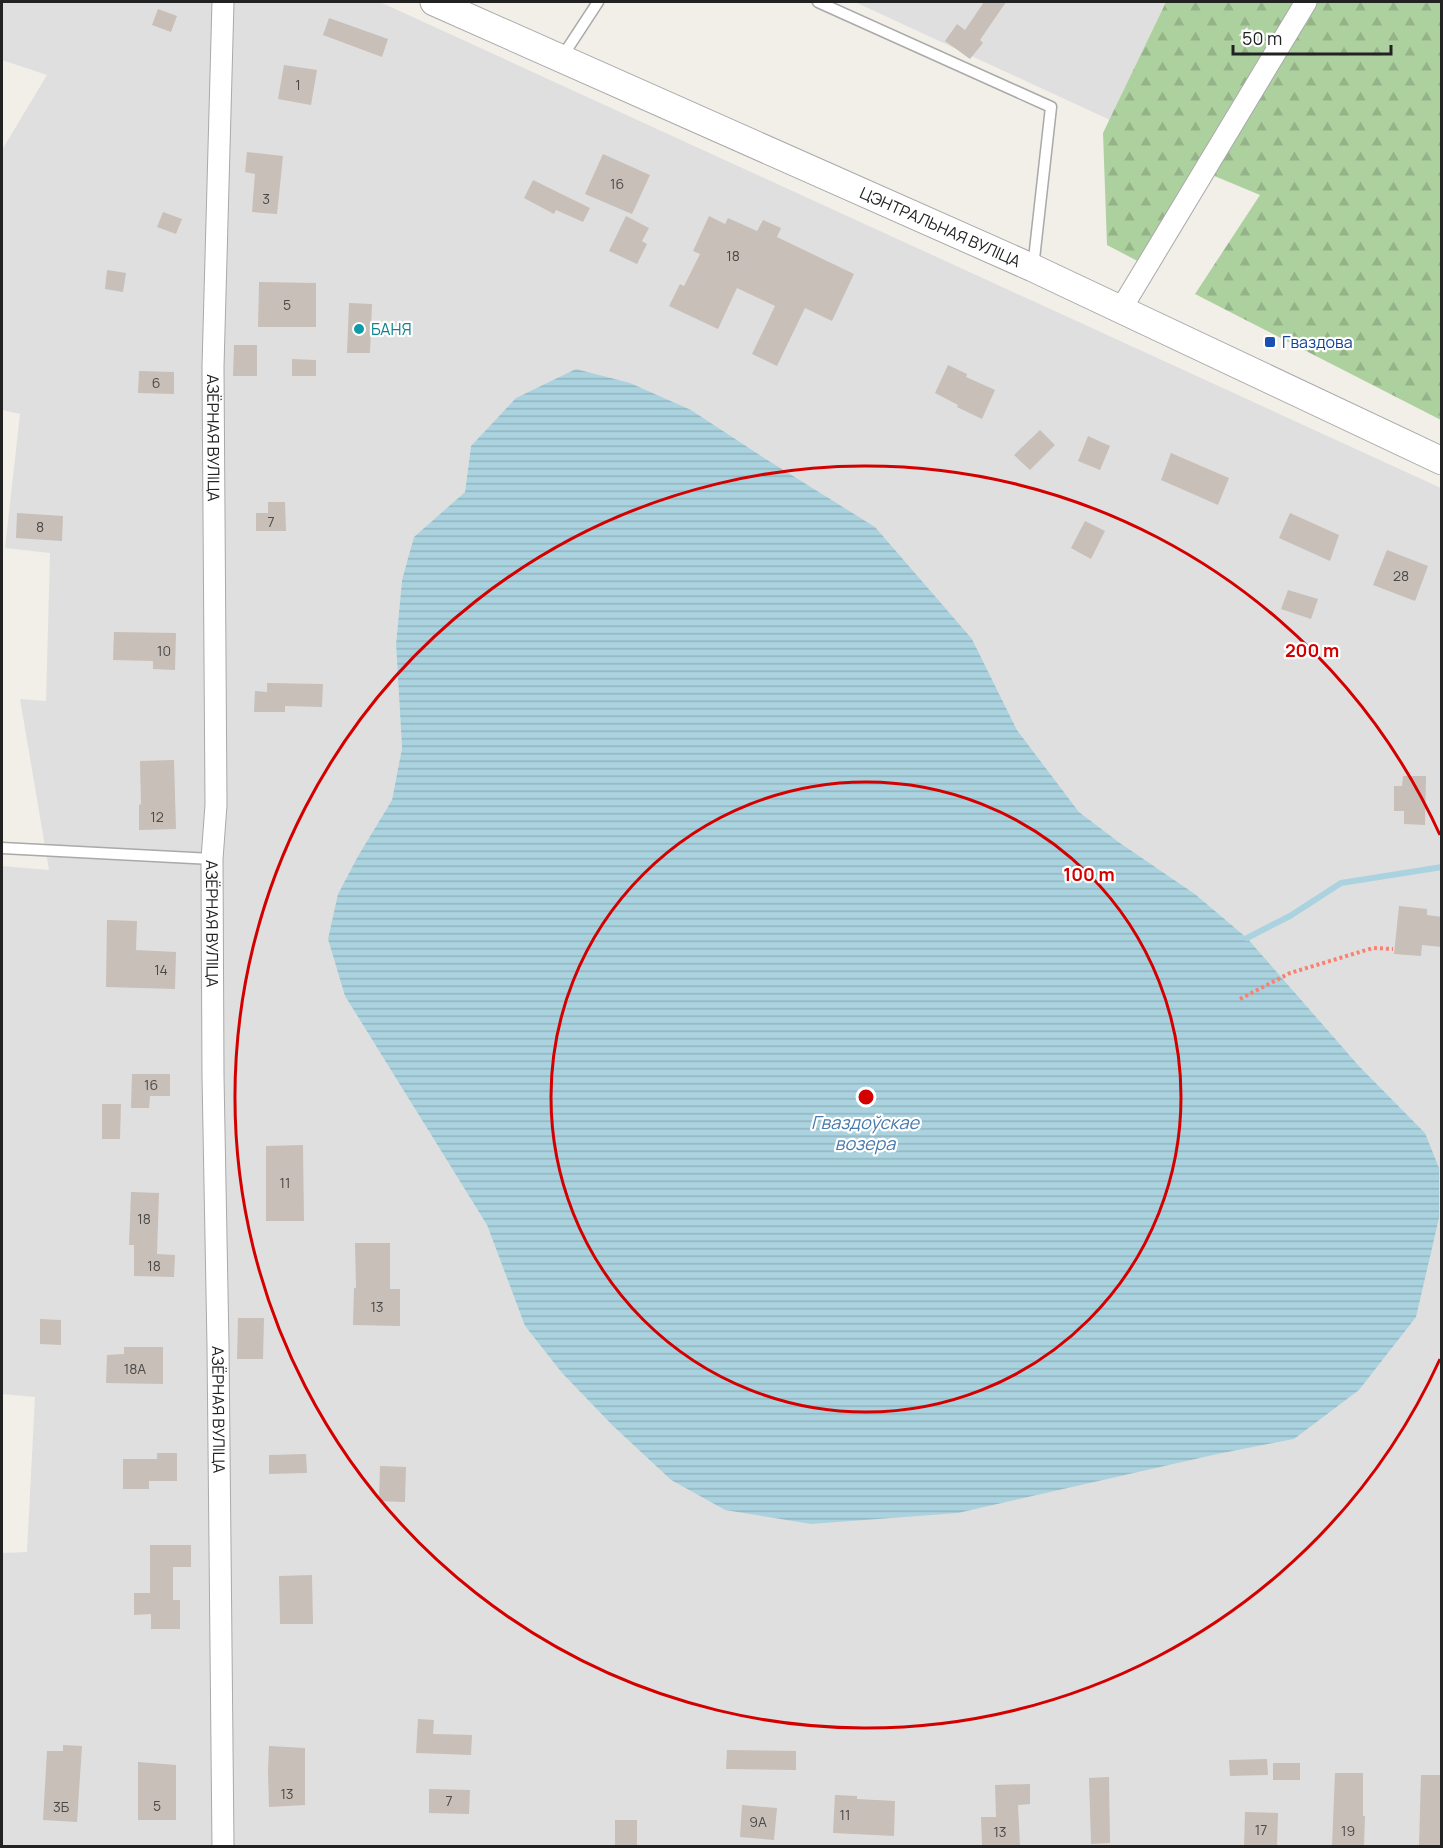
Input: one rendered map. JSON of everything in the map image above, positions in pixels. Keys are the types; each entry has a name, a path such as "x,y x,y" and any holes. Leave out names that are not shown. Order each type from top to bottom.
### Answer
{"street":[{"name":"АЗЁРНАЯ ВУЛІЦА","path":"223,2 213,367 216,805 212,860 224,1846"},
{"name":"ЦЭНТРАЛЬНАЯ ВУЛІЦА","path":"434,2 1032,268 1442,461"},
{"path":"1121,309 1306,2"}],"lane":[{"path":"562,58 598,2"},
{"path":"818,2 1051,107 1032,268"},
{"path":"2,848 212,860"}],"path":[{"path":"1240,999 1290,973 1373,948 1393,949"}],"shaded area":[{"path":"2,2 380,2 1441,488 1441,1846 2,1846 2,1553 27,1552 35,1397 2,1394 2,866 49,870 20,699 46,701 50,553 5,548 20,414 2,410 2,150 47,75 2,60","holes":["691,410 769,461 972,639 1017,730 1079,812 1195,894 1247,938 1359,1066 1425,1133 1439,1218 1427,1265 1294,1439 1213,1455 725,1510 671,1480 612,1425 562,1373 525,1326 487,1225 345,996 338,894 392,800 402,748 396,644 402,580 415,537 465,492 471,446"]},
{"path":"855,2 1166,2 1110,120"}],"green space":[{"path":"1166,2 1441,2 1441,420 1195,294 1260,195 1212,175 1147,266 1107,245 1103,133"}],"water":[{"name":"Гваздоўскае возера","path":"576,369 630,383 691,410 875,527 972,639 1017,730 1079,812 1195,894 1247,938 1359,1066 1425,1133 1439,1168 1439,1218 1416,1317 1359,1390 1294,1439 958,1513 811,1524 725,1510 671,1480 612,1425 562,1373 525,1326 487,1225 345,996 328,939 338,894 392,800 402,748 396,644 402,580 414,537 465,492 471,446 516,398"}],"building":[{"path":"984,2 1006,2 980,40 983,43 970,59 945,41 957,24 965,30"},
{"path":"158,9 177,16 171,32 152,25"},
{"path":"329,18 388,39 382,57 323,35"},
{"path":"284,65 317,70 311,105 278,99"},
{"path":"247,152 283,156 277,214 252,212 255,174 245,172"},
{"path":"603,154 650,175 632,214 585,194"},
{"path":"533,180 590,208 583,222 556,210 554,214 524,198"},
{"path":"163,212 182,219 176,234 157,227"},
{"path":"626,216 649,228 642,241 647,244 637,264 609,251"},
{"path":"709,216 725,224 728,218 757,231 763,220 781,228 777,237 854,274 832,321 805,308 777,366 752,354 775,306 737,288 718,329 669,306 680,284 684,286 700,254 693,251"},
{"path":"107,270 126,273 123,292 105,289"},
{"path":"259,282 316,283 316,327 258,327"},
{"name":"БАНЯ","path":"349,303 372,304 370,353 347,353"},
{"path":"234,345 257,345 257,376 233,376"},
{"path":"292,359 316,360 316,376 292,376"},
{"path":"948,365 967,374 966,377 995,390 982,419 935,393"},
{"path":"139,371 174,372 174,394 138,393"},
{"path":"1040,430 1055,445 1030,470 1014,455"},
{"path":"1088,436 1110,446 1100,470 1078,461"},
{"path":"1171,453 1229,478 1218,505 1161,480"},
{"path":"268,502 285,502 286,531 256,531 256,513 268,513"},
{"path":"17,513 63,516 62,541 16,538"},
{"path":"1290,513 1339,535 1330,561 1279,538"},
{"path":"1085,521 1105,531 1091,559 1071,548"},
{"path":"1387,550 1428,566 1415,601 1373,585"},
{"path":"1288,590 1318,599 1311,619 1281,609"},
{"path":"114,632 176,633 175,670 153,669 153,661 113,660"},
{"path":"267,683 323,684 322,707 285,706 285,712 254,712 255,691 267,692"},
{"path":"174,760 176,829 139,830 140,761"},
{"path":"1403,776 1426,776 1425,825 1404,824 1404,811 1394,811 1394,786 1402,786"},
{"path":"1399,906 1427,909 1427,915 1442,917 1442,947 1422,945 1421,956 1394,954"},
{"path":"107,920 137,921 136,950 176,952 175,989 106,987"},
{"path":"132,1074 170,1074 170,1096 150,1096 149,1108 131,1108"},
{"path":"102,1104 121,1104 120,1139 102,1139"},
{"path":"303,1145 304,1221 266,1221 266,1146"},
{"path":"131,1192 159,1193 157,1254 175,1255 174,1277 134,1276 134,1245 129,1245"},
{"path":"355,1243 390,1243 390,1289 400,1289 400,1326 353,1325 354,1288 356,1288"},
{"path":"238,1318 264,1318 263,1359 237,1359"},
{"path":"40,1319 61,1320 61,1345 40,1344"},
{"path":"124,1347 163,1347 163,1384 106,1383 107,1355 124,1354"},
{"path":"157,1453 177,1453 177,1481 149,1481 149,1489 123,1489 123,1459 157,1459"},
{"path":"306,1454 307,1473 269,1474 269,1455"},
{"path":"380,1466 406,1467 405,1502 379,1501"},
{"path":"150,1545 191,1545 191,1567 173,1567 173,1600 180,1600 180,1629 151,1629 151,1614 134,1615 134,1593 150,1593"},
{"path":"312,1575 313,1624 280,1624 279,1576"},
{"path":"418,1719 434,1720 433,1734 472,1735 471,1755 416,1753"},
{"path":"63,1745 82,1746 77,1822 43,1820 47,1751 63,1751"},
{"path":"269,1746 305,1748 305,1805 269,1807"},
{"path":"727,1750 796,1751 796,1770 726,1769"},
{"path":"1267,1759 1268,1775 1230,1776 1229,1760"},
{"path":"138,1762 176,1765 176,1820 138,1820"},
{"path":"1273,1763 1300,1763 1300,1780 1273,1780"},
{"path":"1335,1773 1363,1773 1364,1846 1332,1846"},
{"path":"1421,1775 1442,1775 1442,1846 1419,1846"},
{"path":"1109,1777 1110,1843 1091,1844 1089,1778"},
{"path":"1030,1784 1030,1804 1018,1805 1020,1846 982,1846 981,1817 996,1817 995,1785"},
{"path":"429,1789 470,1790 469,1814 429,1813"},
{"path":"835,1795 895,1801 894,1836 833,1833"},
{"path":"742,1805 777,1808 774,1840 740,1837"},
{"path":"1245,1812 1278,1813 1277,1846 1244,1846"},
{"path":"615,1820 637,1820 637,1846 615,1846"}],"waterway":[{"path":"1247,938 1290,916 1341,883 1442,867"}],"place":[{"name":"БАНЯ","path":"359,329"},
{"name":"Гваздова","path":"1270,342"}]}
